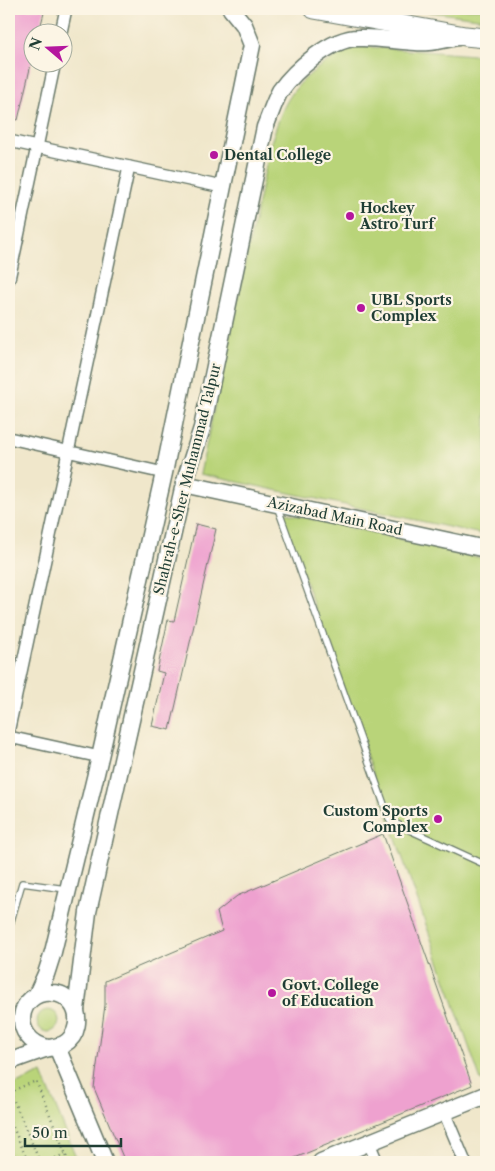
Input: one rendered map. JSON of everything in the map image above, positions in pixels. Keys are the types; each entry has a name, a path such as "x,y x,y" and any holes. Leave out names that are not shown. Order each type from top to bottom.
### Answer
{"main road":[{"name":"Shahrah-e-Sher Muhammad Talpur","path":"37,994 50,960 100,757 164,473 252,45 244,26 230,9"},
{"path":"314,9 465,36 486,38"},
{"name":"Shahrah-e-Sher Muhammad Talpur","path":"76,1010 88,912 184,484 202,428 264,127 280,92 298,71 319,53 337,44 355,38 387,38 418,43 465,36"},
{"name":"Azizabad Main Road","path":"184,484 486,549"},
{"path":"9,1032 26,1006 37,994 56,993 64,996 76,1010 78,1019 73,1036 66,1043 9,1062"},
{"path":"22,1014 22,1024 30,1041 39,1046 53,1048"},
{"path":"53,1048 104,1162"},
{"path":"321,1162 486,1096"}],"street":[{"path":"63,22 66,9"},
{"path":"9,279 53,72"},
{"path":"9,141 222,187"},
{"path":"9,728 129,167"},
{"path":"9,438 164,473"},
{"path":"9,737 100,757"},
{"path":"444,1112 465,1162"},
{"path":"369,1143 377,1162"}],"lane":[{"path":"276,503 390,820 486,865"},
{"path":"9,928 22,883 68,889"}],"path":[{"path":"40,1162 9,1092 36,1080 70,1162"},
{"path":"9,1118 28,1162"},
{"path":"46,1162 66,1154"}],"green space":[{"path":"408,9 486,9 486,19"},
{"name":"UBL Sports Complex","path":"357,46 486,56 486,535 200,474 271,142 284,106 297,87 312,73 339,54"},
{"name":"Custom Sports Complex","path":"281,512 486,559 486,1079 481,1081"},
{"path":"48,1010 56,1013 59,1021 56,1029 48,1032 40,1029 37,1021 40,1013"},
{"path":"42,1073 78,1162 9,1162 9,1087"}],"building":[{"path":"9,9 45,9 42,22 22,22 22,72 29,72 18,120 9,118"},
{"path":"196,524 216,529 170,730 152,726 164,673 157,671 168,620 174,621"},
{"name":"Govt. College of Education","path":"383,834 472,1085 285,1162 125,1162 94,1088 105,1005 105,981 222,931 217,912 237,896"}],"place":[{"name":"Dental College","path":"214,155"},
{"name":"Hockey Astro Turf","path":"350,216"},
{"name":"UBL Sports Complex","path":"361,308"},
{"name":"Custom Sports Complex","path":"438,819"},
{"name":"Govt. College of Education","path":"272,993"}]}
